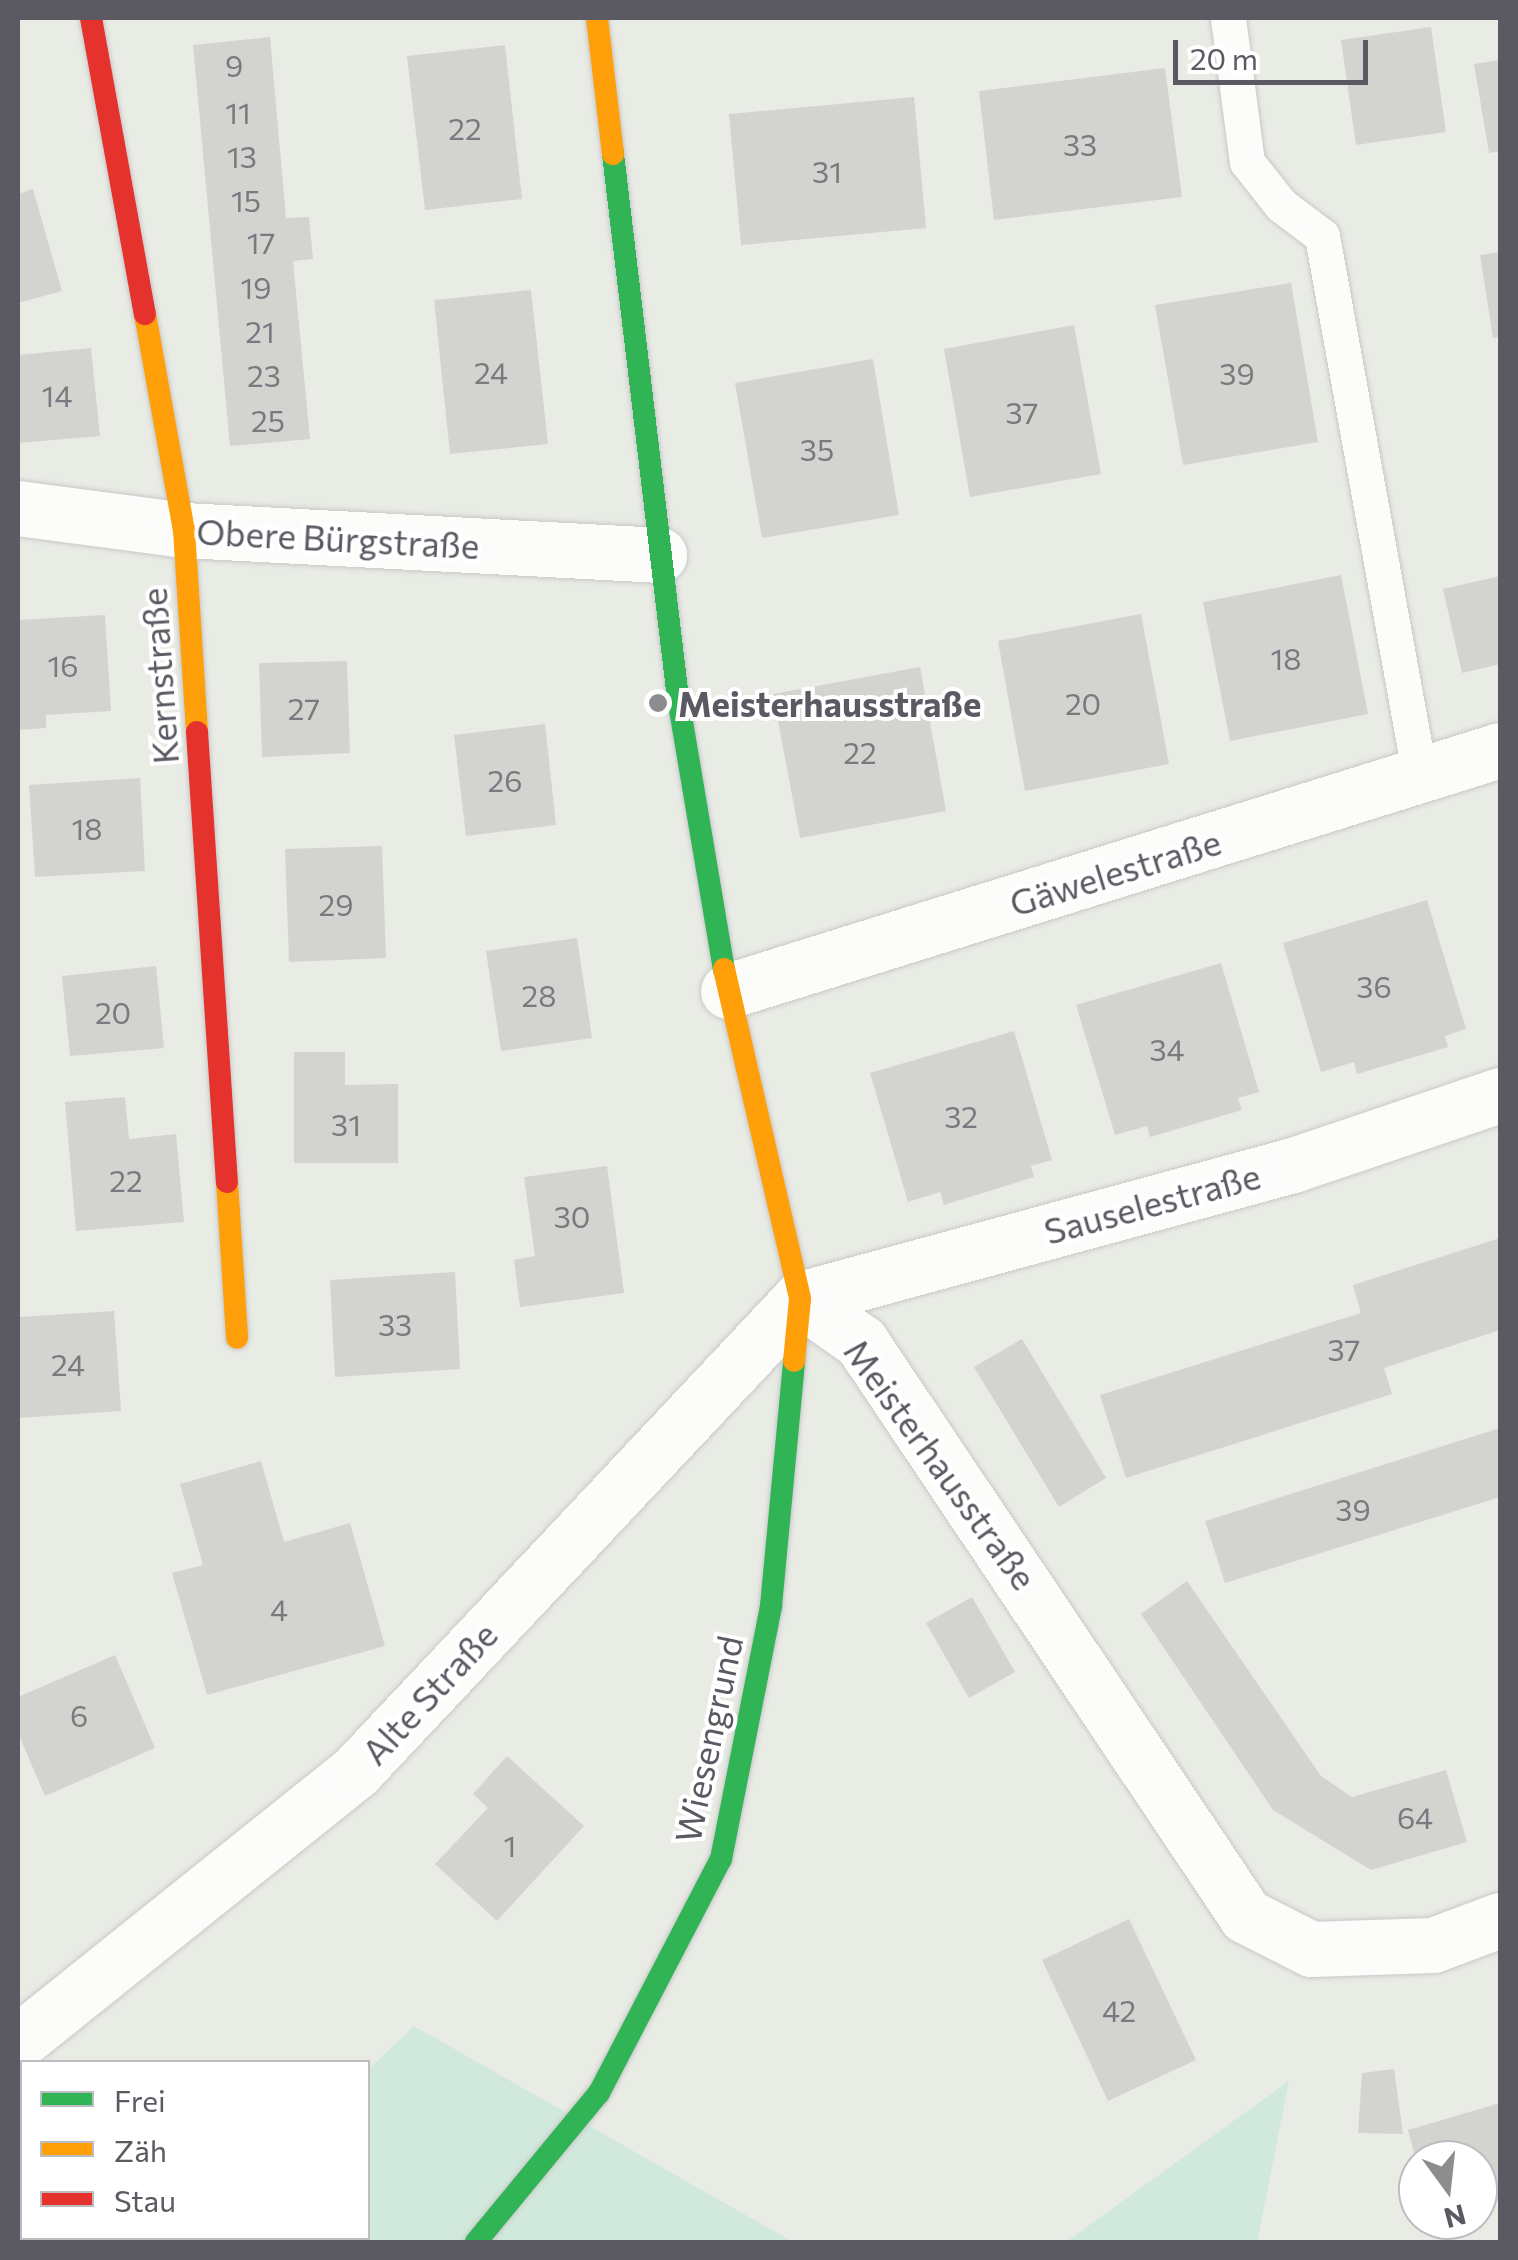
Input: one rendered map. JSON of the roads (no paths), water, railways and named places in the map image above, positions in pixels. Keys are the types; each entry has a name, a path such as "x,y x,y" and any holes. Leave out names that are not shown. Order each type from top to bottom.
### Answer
{"street":[{"name":"Kernstraße","path":"91,18 184,530 237,1338"},
{"path":"597,18 659,554 728,991 800,1299"},
{"name":"Obere Bürgstraße","path":"18,508 184,530 659,554"},
{"name":"Gäwelestraße","path":"728,991 1500,750"},
{"name":"Sauselestraße","path":"800,1299 1293,1165 1500,1095"},
{"name":"Meisterhausstraße","path":"800,1299 862,1342 1246,1916 1311,1949 1433,1945 1500,1920"},
{"name":"Alte Straße","path":"18,2042 357,1770 800,1299"},
{"name":"Wiesengrund","path":"476,2242 600,2094 721,1859 771,1606 800,1299"}],"lane":[{"path":"1228,18 1247,162 1280,205 1322,236 1429,774"}],"place":[{"name":"Meisterhausstraße","path":"658,703"}]}
